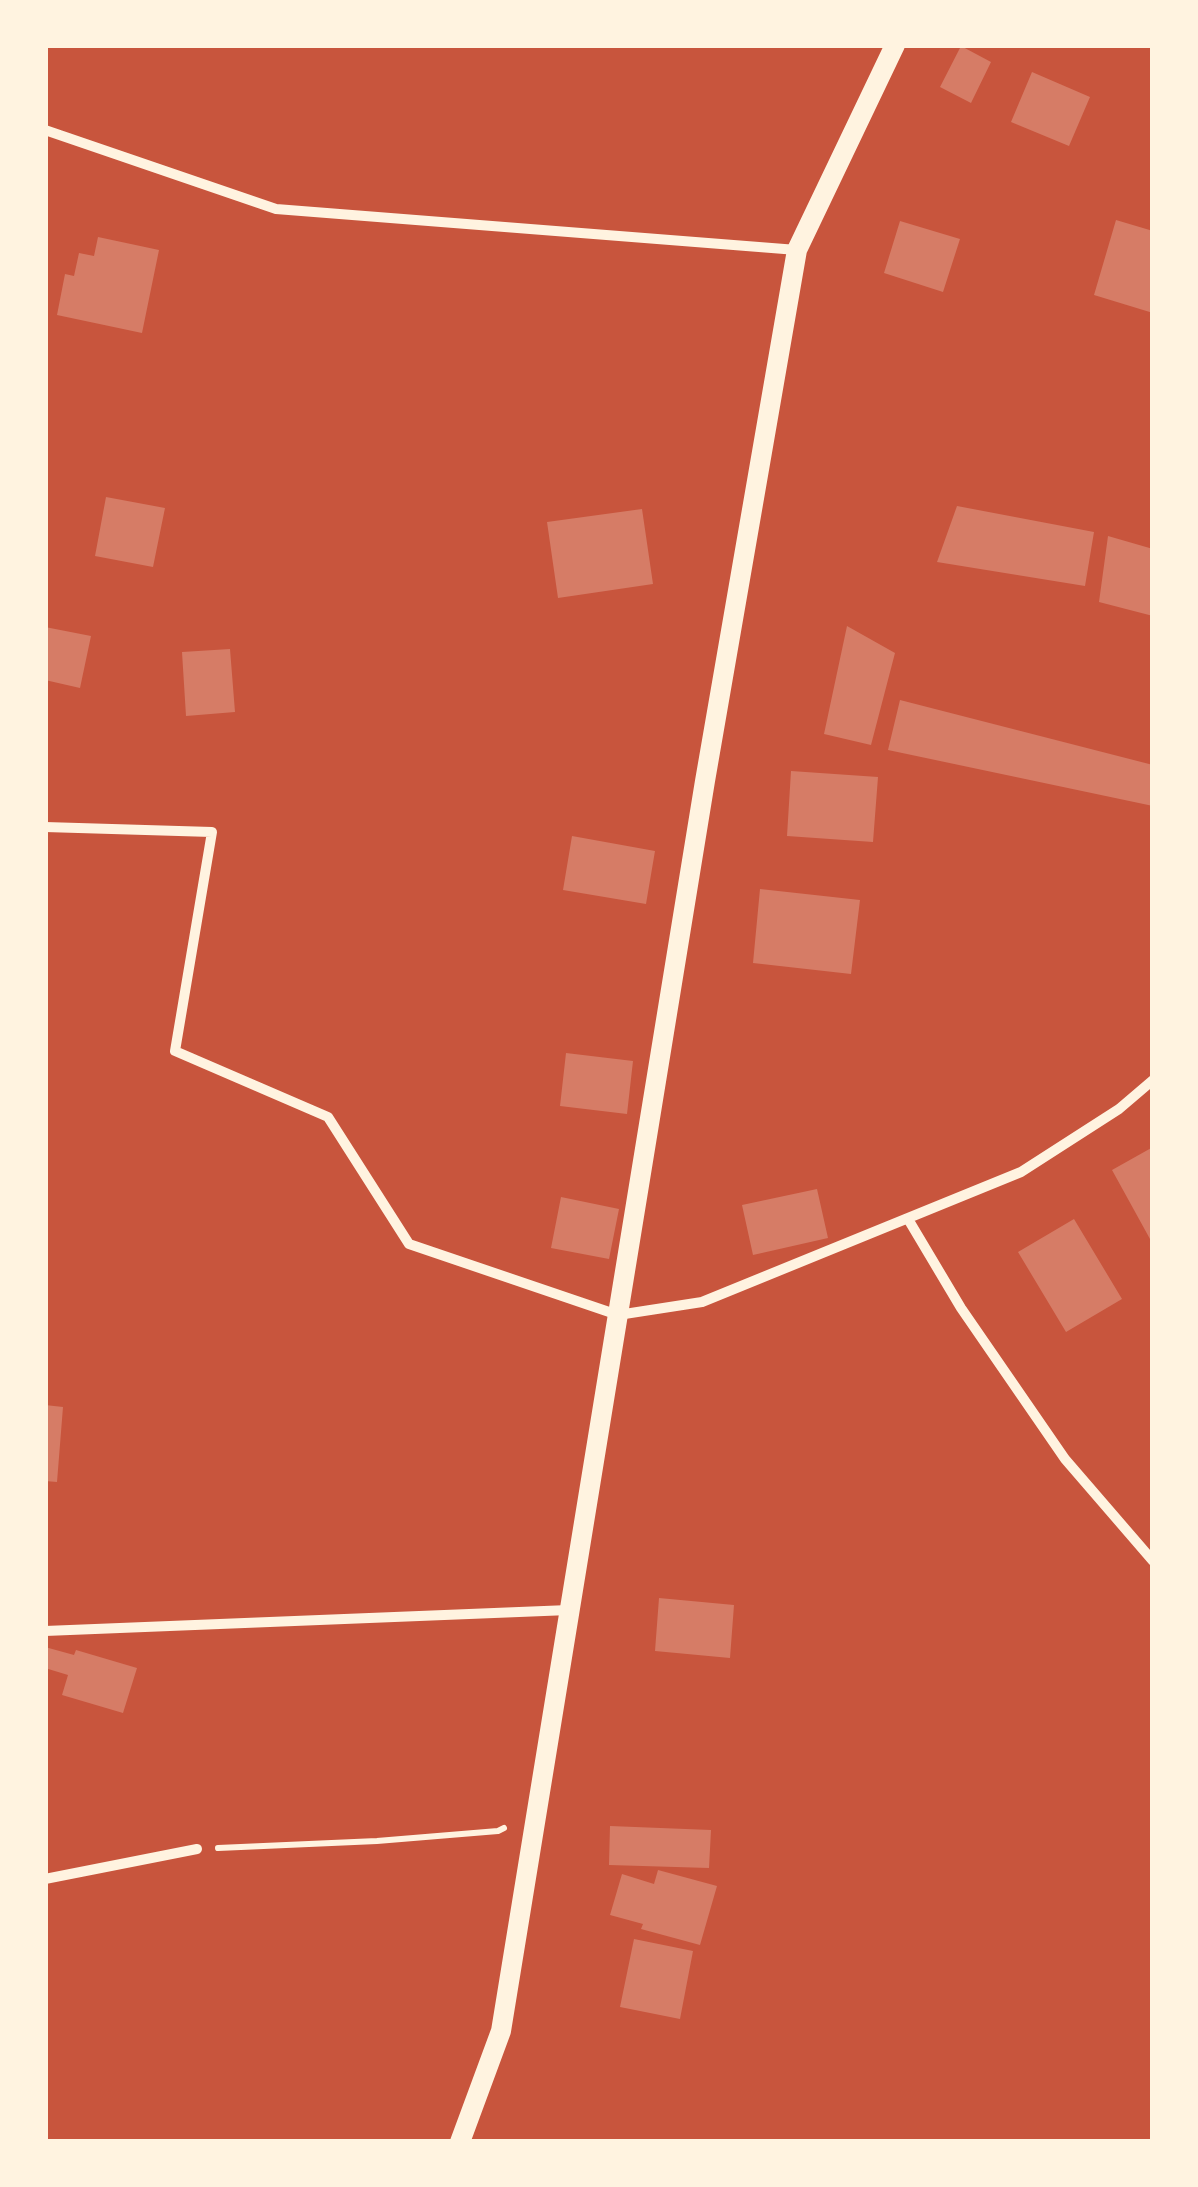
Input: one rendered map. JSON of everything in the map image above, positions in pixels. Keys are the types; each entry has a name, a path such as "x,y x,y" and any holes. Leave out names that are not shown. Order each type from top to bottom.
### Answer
{"main road":[{"path":"460,2142 501,2030 796,250 895,45"}],"street":[{"path":"45,130 276,209 796,250"},
{"path":"45,828 212,832 175,1051 328,1117 409,1244 618,1316 702,1302 1021,1172 1119,1109 1153,1080"},
{"path":"908,1219 962,1308 1065,1459 1153,1561"},
{"path":"45,1631 570,1610"},
{"path":"45,1879 197,1849"}],"path":[{"path":"197,1849 498,1832 536,1811"}],"building":[{"path":"961,46 991,62 971,103 940,87"},
{"path":"1032,72 1090,97 1069,146 1011,122"},
{"path":"1116,220 1153,231 1153,313 1094,295"},
{"path":"900,221 960,239 943,292 884,273"},
{"path":"98,237 159,250 142,333 57,315 65,274 74,276 79,253 94,256"},
{"path":"106,497 165,508 153,567 95,556"},
{"path":"957,506 1094,532 1085,586 937,562"},
{"path":"642,509 653,584 558,598 547,522"},
{"path":"1108,536 1153,549 1153,616 1099,602"},
{"path":"847,626 895,653 871,745 824,734"},
{"path":"45,627 91,636 80,688 45,680"},
{"path":"230,649 235,712 186,716 182,652"},
{"path":"900,700 1153,765 1153,806 888,750"},
{"path":"791,771 878,777 873,842 787,836"},
{"path":"572,836 655,851 646,904 563,890"},
{"path":"760,889 860,900 851,974 753,963"},
{"path":"566,1053 633,1061 627,1114 560,1106"},
{"path":"1153,1147 1153,1237 1150,1239 1112,1170"},
{"path":"817,1189 828,1238 753,1255 742,1205"},
{"path":"561,1197 619,1209 609,1259 551,1248"},
{"path":"1074,1219 1122,1299 1066,1332 1018,1252"},
{"path":"45,1405 63,1407 57,1482 45,1481"},
{"path":"659,1598 734,1605 730,1658 655,1651"},
{"path":"45,1647 74,1655 76,1650 137,1668 123,1713 62,1695 68,1675 45,1668"},
{"path":"610,1826 711,1830 709,1868 609,1865"},
{"path":"658,1870 717,1886 700,1945 641,1929 643,1924 610,1915 622,1874 654,1884"},
{"path":"634,1939 693,1951 680,2019 620,2007"}]}
